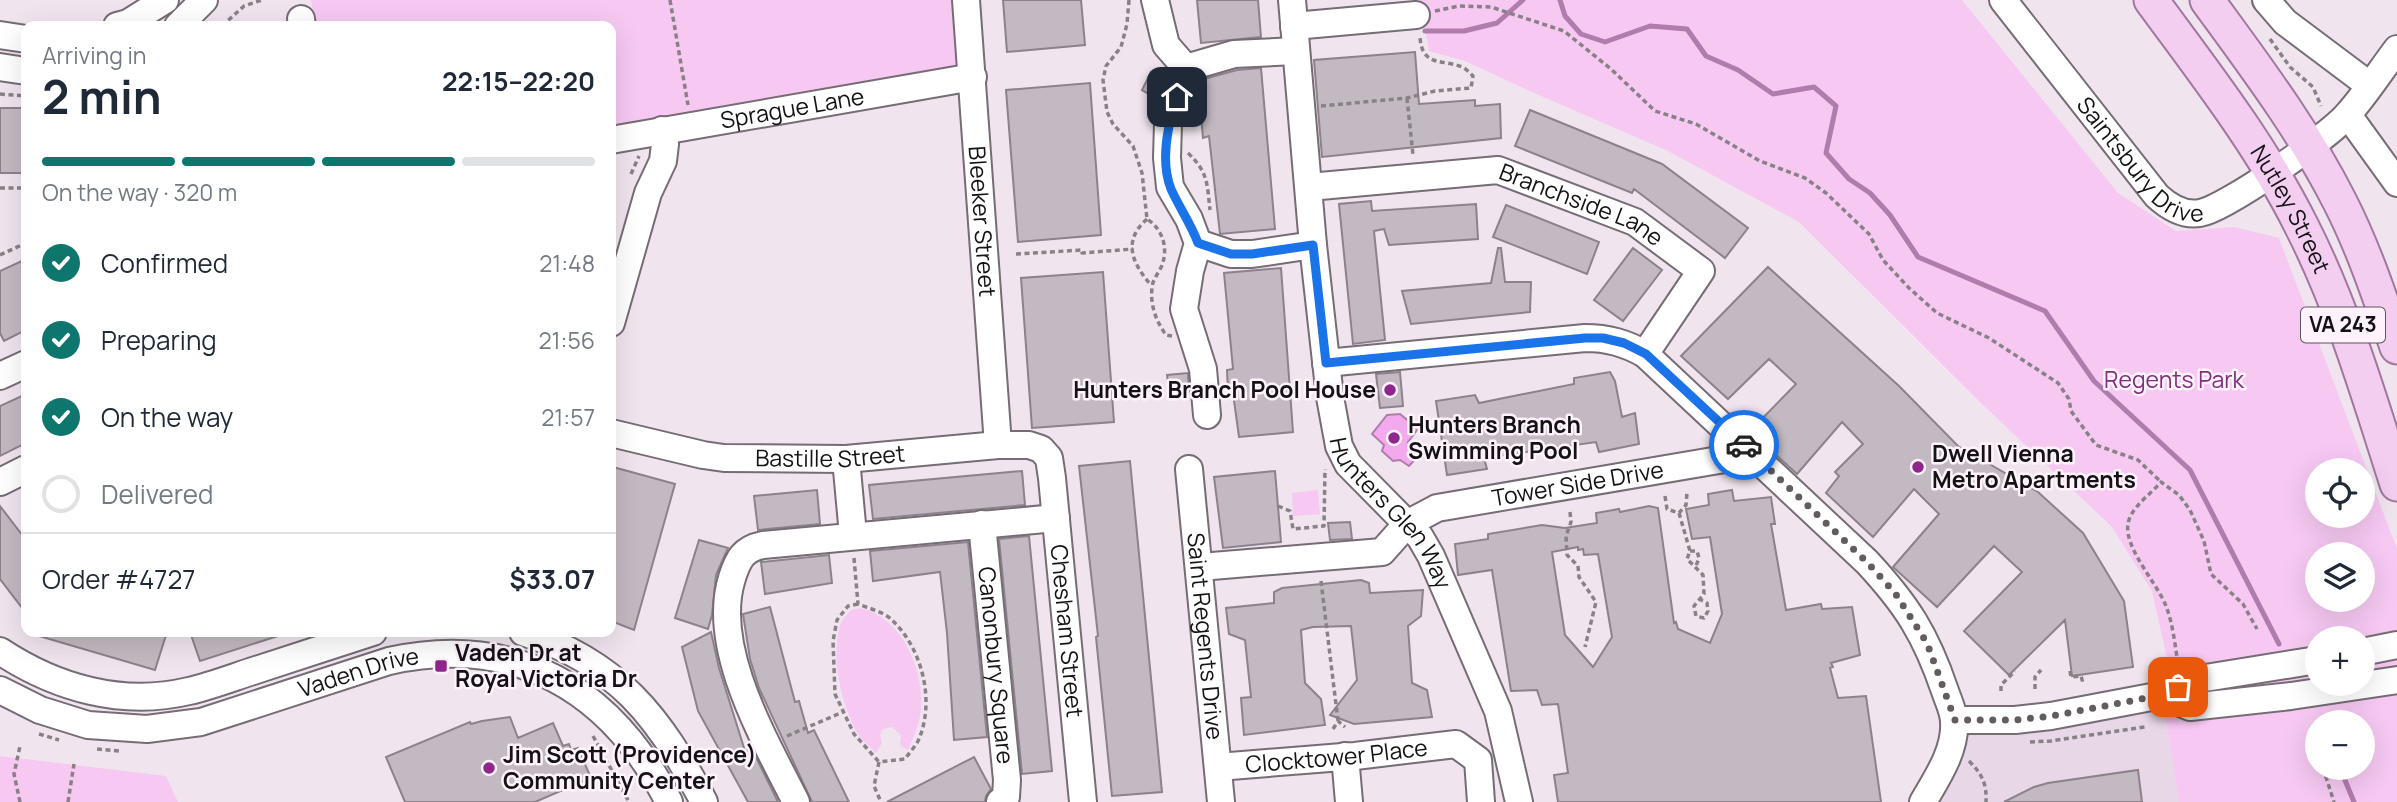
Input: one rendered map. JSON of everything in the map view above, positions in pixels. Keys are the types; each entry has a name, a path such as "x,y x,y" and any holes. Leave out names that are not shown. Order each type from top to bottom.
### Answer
{"main road":[{"name":"Nutley Street","path":"2151,0 2245,130 2301,225 2332,294 2397,484"},
{"name":"Nutley Street","path":"2207,0 2310,146 2356,235 2397,347"}],"street":[{"path":"131,21 165,0"},
{"path":"183,21 204,0"},
{"name":"Bleeker Street","path":"966,0 998,445"},
{"path":"1155,0 1166,45 1186,68 1184,86 1168,123 1167,158 1170,187 1189,219 1198,243 1184,309 1203,369 1207,415"},
{"name":"Saintsbury Drive","path":"2003,0 2157,196 2167,205 2190,214 2215,208 2310,146 2348,115 2397,49"},
{"path":"2266,0 2285,22 2369,85"},
{"path":"1186,68 1234,54 1294,26 1418,14"},
{"name":"Hunters Glen Way","path":"1294,26 1313,245 1334,426 1348,464 1420,537 1431,556 1498,711 1519,802"},
{"path":"0,35 21,38"},
{"path":"0,67 21,70"},
{"name":"Sprague Lane","path":"616,139 972,77"},
{"path":"2348,115 2397,183"},
{"path":"616,305 648,193 663,161 665,144 662,130"},
{"name":"Branchside Lane","path":"1309,187 1498,170 1635,222 1701,271 1646,354"},
{"path":"1198,243 1231,254 1252,254 1313,245"},
{"path":"1326,363 1585,338 1603,338 1624,343 1646,354 1867,562 1895,593 1927,643 1955,720 1943,767 1923,802"},
{"path":"0,376 21,366"},
{"name":"Bastille Street","path":"616,434 724,458 846,459 998,445 1029,445 1041,449 1049,458"},
{"name":"Tower Side Drive","path":"1406,524 1437,508 1754,454"},
{"name":"Chesham Street","path":"1049,458 1083,802"},
{"path":"846,459 853,544"},
{"name":"Saint Regents Drive","path":"1189,469 1221,802"},
{"path":"796,802 743,690 733,660 728,635 727,599 741,555 751,547 853,544 982,524 1056,518"},
{"name":"Canonbury Square","path":"982,524 1007,780 1006,797 1000,802"},
{"path":"1200,567 1381,552 1406,524"},
{"name":"Vaden Drive","path":"0,651 34,671 80,690 144,697 188,691 357,637"},
{"path":"513,662 521,637"},
{"path":"539,637 575,652 624,687 665,733 704,802"},
{"path":"2375,649 2397,645"},
{"name":"Vaden Drive","path":"0,690 40,710 75,721 117,728 147,729 201,722 411,656 458,652 488,655 559,681 604,712 640,752 669,802"},
{"path":"1955,720 2015,720 2052,716 2162,695 2193,680 2305,662"},
{"path":"2162,695 2190,706 2291,696 2397,680"},
{"name":"Clocktower Place","path":"1217,766 1456,744 1478,760 1481,802"},
{"path":"1345,756 1349,802"}],"path":[{"path":"228,21 244,6 261,0"},
{"path":"670,0 689,109"},
{"path":"1129,0 1121,47 1106,66 1103,80 1107,112 1113,124 1133,146 1142,173 1147,219"},
{"path":"1315,106 1471,88 1473,76 1463,67 1432,61 1423,50 1418,14 1459,6 1491,7 1564,31 1611,69 1655,111 1696,124 1760,162 1805,178 1826,193 1869,234 1883,260 1937,313 1989,338 2059,383 2069,399 2071,411 2096,445 2138,460 2179,495 2190,510 2204,541 2211,573 2243,604 2257,629"},
{"path":"2264,31 2290,67 2313,87 2321,106"},
{"path":"0,94 21,96"},
{"path":"1408,97 1414,164"},
{"path":"1188,165 1186,152 1203,167 1210,210 1208,217"},
{"path":"0,188 21,188"},
{"path":"1203,199 1210,210"},
{"path":"1147,219 1137,228 1133,249 1136,267 1152,285"},
{"path":"1147,219 1157,225 1165,245 1163,263 1152,285 1153,309 1158,325 1166,335 1193,338"},
{"path":"0,255 21,245"},
{"path":"1016,254 1133,249"},
{"path":"1278,506 1292,511 1293,529 1324,526 1325,469 1329,459"},
{"path":"2161,482 2133,513 2128,523 2128,537 2134,554 2144,564 2167,608 2178,665"},
{"path":"1679,513 1686,505 1687,493"},
{"path":"1665,496 1667,509 1679,513"},
{"path":"1570,512 1571,522 1566,536 1567,555 1578,566 1579,577 1596,602 1585,647"},
{"path":"1679,513 1690,551 1687,559 1703,575 1704,594 1694,606 1696,616 1704,618 1708,611 1707,603 1701,600"},
{"path":"853,544 858,604"},
{"path":"1690,551 1697,551 1699,558 1695,567"},
{"path":"1321,581 1338,722 1333,729"},
{"path":"858,604 891,617 918,656 923,675 925,709 918,740 905,758 879,762 854,734 835,694 833,641 837,620 848,606 858,604"},
{"path":"2035,690 2035,677 2041,670"},
{"path":"2001,691 2001,685 2015,671"},
{"path":"2070,671 2071,677 2081,676 2082,683"},
{"path":"767,743 843,712"},
{"path":"1338,722 1345,727"},
{"path":"2026,742 2051,741 2145,727"},
{"path":"592,735 629,802"},
{"path":"20,746 14,774 20,802"},
{"path":"1965,749 1969,762 1980,772 1986,788 1986,802"},
{"path":"879,762 874,786 881,802"},
{"path":"68,802 74,764"},
{"path":"2327,780 2334,802"}],"shaded area":[{"name":"Hunters Branch Swimming Pool","path":"1400,414 1418,429 1408,442 1421,453 1409,466 1400,460 1393,461 1382,451 1384,445 1372,434 1387,415"},
{"path":"2162,695 2179,802 1923,802 1954,731"}],"green space":[{"path":"311,0 966,0 973,77 616,138 616,21 315,21"},
{"name":"Regents Park","path":"1420,0 1962,0 2118,193 2176,231 2234,227 2279,238 2362,458 2305,458 2305,528 2375,528 2375,491 2397,549 2397,802 2179,802 2162,695 2168,663 2152,591 2112,527 1982,404 1799,222 1668,151 1465,61 1429,51"},
{"path":"1318,490 1320,514 1293,516 1292,493"},
{"path":"861,608 888,622 899,634 908,647 919,677 921,708 908,750 900,745 901,735 892,727 883,729 880,735 882,743 876,753 860,737 843,697 837,665 838,635 841,623 851,610"},
{"path":"0,756 166,776 178,802 0,802"}],"building":[{"path":"1003,0 1081,0 1085,45 1007,52"},
{"path":"1197,0 1258,0 1261,37 1201,43"},
{"path":"1415,52 1419,104 1475,100 1475,106 1500,104 1501,138 1322,157 1314,60"},
{"path":"1261,68 1275,229 1220,234 1209,136 1203,138 1201,116 1206,114 1204,79 1237,70"},
{"path":"1151,72 1168,79 1159,100 1142,90"},
{"path":"1090,83 1101,235 1018,242 1006,90"},
{"path":"0,108 21,108 21,173 0,173"},
{"path":"1530,110 1662,164 1748,228 1725,258 1634,189 1632,193 1515,146"},
{"path":"1371,201 1372,211 1476,204 1478,239 1389,245 1384,229 1374,231 1385,340 1353,344 1339,204"},
{"path":"1506,205 1599,242 1587,274 1493,237"},
{"path":"1498,248 1501,248 1505,282 1531,282 1530,312 1411,324 1402,291 1491,283"},
{"path":"1633,248 1662,270 1623,321 1594,300"},
{"path":"21,261 21,332 4,341 0,333 0,271"},
{"name":"Dwell Vienna Metro Apartments","path":"1768,267 1899,386 1958,446 2038,492 2083,533 2124,601 2133,667 2072,676 2065,620 2009,675 1964,631 2022,572 1994,546 1937,607 1893,567 1939,514 1914,489 1873,537 1826,493 1839,476 1835,472 1863,444 1842,422 1797,474 1750,431 1796,384 1769,359 1728,399 1681,356"},
{"path":"1281,268 1293,432 1239,437 1233,393 1228,393 1227,370 1233,369 1224,273"},
{"path":"1103,272 1114,422 1032,428 1021,278"},
{"name":"Hunters Branch Pool House","path":"1400,372 1403,406 1380,408 1376,374"},
{"path":"1610,372 1615,381 1622,417 1635,413 1639,444 1599,452 1596,442 1484,458 1487,469 1447,475 1436,401 1475,395 1479,403 1574,384 1574,378"},
{"path":"1188,373 1189,394 1170,396 1167,375"},
{"path":"21,396 21,446 0,456 0,406"},
{"path":"1130,461 1162,792 1112,796 1079,466"},
{"path":"616,468 675,484 634,630 616,623"},
{"path":"1022,471 1025,505 873,519 869,485"},
{"path":"1275,471 1281,542 1223,548 1214,477"},
{"path":"817,490 820,524 758,530 754,496"},
{"path":"1732,490 1734,501 1771,497 1775,524 1771,524 1786,610 1821,604 1822,609 1852,607 1860,655 1831,663 1833,667 1830,668 1838,698 1866,696 1881,802 1558,802 1554,775 1568,773 1558,704 1542,705 1537,690 1511,691 1492,570 1458,575 1455,544 1488,539 1488,534 1542,525 1565,528 1597,523 1596,513 1619,509 1620,512 1649,506 1658,508 1674,623 1676,622 1678,629 1710,643 1722,614 1710,537 1692,539 1686,509 1709,505 1708,494","holes":["1578,547 1578,550 1583,549 1584,555 1598,554 1612,637 1593,667 1565,635 1552,552"]},
{"path":"0,506 21,533 21,606 0,579"},
{"path":"1350,522 1352,539 1330,540 1328,523"},
{"path":"1029,536 1052,771 1022,774 999,539"},
{"path":"699,540 728,548 716,575 708,629 675,618"},
{"path":"968,542 987,737 954,740 940,572 873,581 870,551"},
{"path":"829,555 832,583 765,594 761,562"},
{"path":"1361,580 1369,583 1370,593 1423,590 1421,616 1408,626 1412,683 1427,690 1432,717 1354,724 1330,715 1357,680 1351,626 1313,627 1301,630 1305,683 1321,699 1325,725 1244,735 1241,698 1251,697 1245,640 1229,634 1226,608 1274,603 1274,592 1282,588"},
{"path":"770,607 795,702 799,701 808,733 814,730 849,802 812,802 759,688 750,659 743,614"},
{"path":"711,632 719,668 745,751 752,749 778,802 748,802 698,711 682,647"},
{"path":"42,637 165,637 155,670"},
{"path":"192,637 275,637 200,661"},
{"name":"Jim Scott (Providence) Community Center","path":"510,717 518,738 553,723 563,746 569,744 571,750 578,748 591,778 535,802 405,802 386,757 470,722 471,724"},
{"path":"974,757 991,789 985,802 887,802"},
{"path":"2138,770 2142,802 2004,802 2048,783"}],"waterway":[{"path":"1425,31 1464,31 1497,23 1523,0"},
{"path":"1560,0 1565,16 1581,34 1605,42 1650,26 1687,29 1706,56 1738,70 1773,94 1814,87 1836,106 1826,153 1849,179 1870,193 1890,215 1918,257 2045,311 2094,381 2190,470 2279,644"},
{"path":"2345,780 2354,802"}],"way so far":[{"path":"1744,445 1867,562 1895,593 1927,643 1955,720 2015,720 2052,716 2162,695 2178,687"}],"place":[{"name":"Hunters Branch Pool House","path":"1390,390"},
{"name":"Hunters Branch Swimming Pool","path":"1394,438"},
{"name":"Dwell Vienna Metro Apartments","path":"1918,467"},
{"name":"Vaden Dr at Royal Victoria Dr","path":"441,666"},
{"name":"Jim Scott (Providence) Community Center","path":"489,768"}],"route":[{"path":"1177,97 1168,123 1170,187 1189,219 1198,243 1231,254 1252,254 1313,245 1326,363 1603,338 1624,343 1646,354 1744,445"}]}
